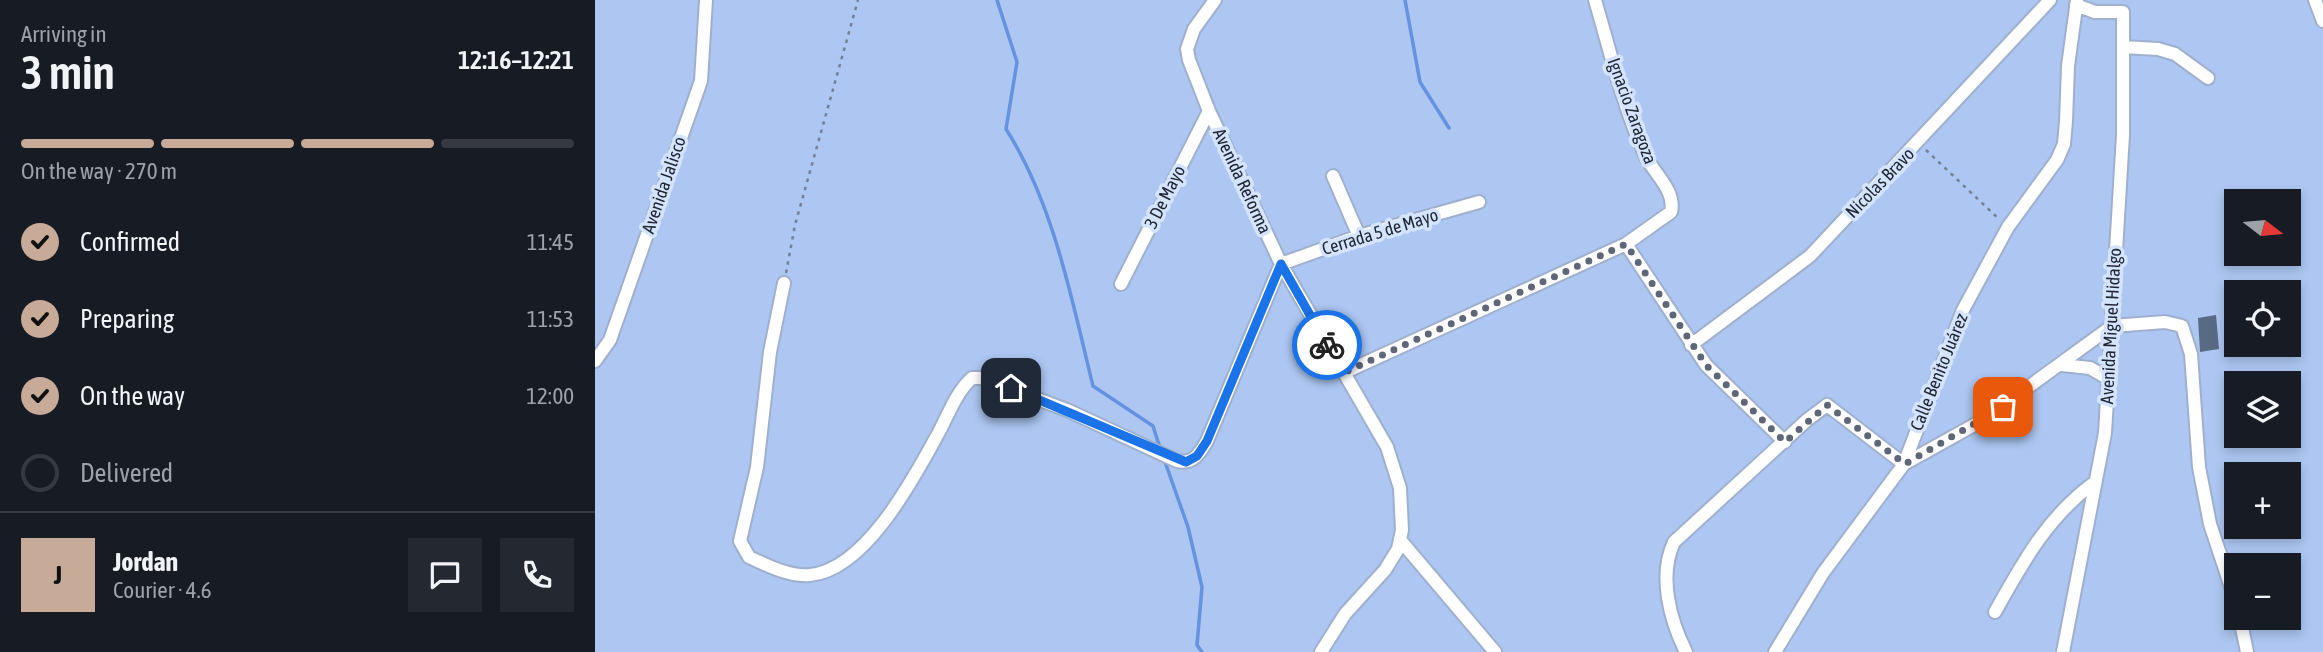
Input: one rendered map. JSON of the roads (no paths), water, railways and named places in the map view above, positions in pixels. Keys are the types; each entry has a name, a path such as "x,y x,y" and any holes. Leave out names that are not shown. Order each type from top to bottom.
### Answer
{"street":[{"name":"Avenida Jalisco","path":"595,361 610,340 701,81 706,0"},
{"name":"Avenida Reforma","path":"1215,0 1194,29 1187,49 1209,111 1281,264 1394,463 1400,488 1401,541"},
{"name":"Ignacio Zaragoza","path":"1595,0 1637,135 1653,169 1671,194 1672,208 1667,216 1626,244"},
{"name":"Nicolas Bravo","path":"1691,345 1810,256 2050,0"},
{"path":"2315,0 2323,21"},
{"name":"Avenida Miguel Hidalgo","path":"2063,652 2103,452 2123,135 2123,12 2111,6 2095,12 2077,3"},
{"name":"Calle Benito Juárez","path":"1775,652 1823,573 1905,464 1963,310 2008,227 2057,160 2064,144 2067,121 2068,66 2077,3"},
{"path":"2123,47 2158,49 2175,54 2208,78"},
{"name":"3 De Mayo","path":"1121,284 1209,111"},
{"path":"1333,176 1359,236"},
{"name":"Cerrada 5 de Mayo","path":"1281,264 1359,236 1479,202"},
{"path":"1343,373 1626,244 1706,365 1785,442"},
{"path":"784,283 770,352 757,467 741,536 742,550 753,559 803,575 818,574 863,545 897,506 967,382 974,377 1067,410 1177,461 1193,459 1207,441 1281,264"},
{"path":"1686,652 1675,624 1666,586 1671,548 1683,531 1827,405 1905,464 1983,421 2112,326 2165,322 2174,323 2186,330 2191,354 2199,467 2210,524 2224,566"},
{"path":"2062,365 2091,368 2109,379"},
{"path":"1995,612 2025,559 2061,511 2095,482"},
{"path":"1321,652 1345,614 1385,570 1401,541 1495,652"},
{"path":"2243,630 2248,652"}],"waterway":[{"path":"997,0 1017,62 1006,129 1023,158 1049,221 1069,287 1093,386 1153,426 1160,448"},
{"path":"1405,0 1420,82 1449,128"},
{"path":"1164,459 1188,527 1202,587 1197,645 1202,652"}]}
